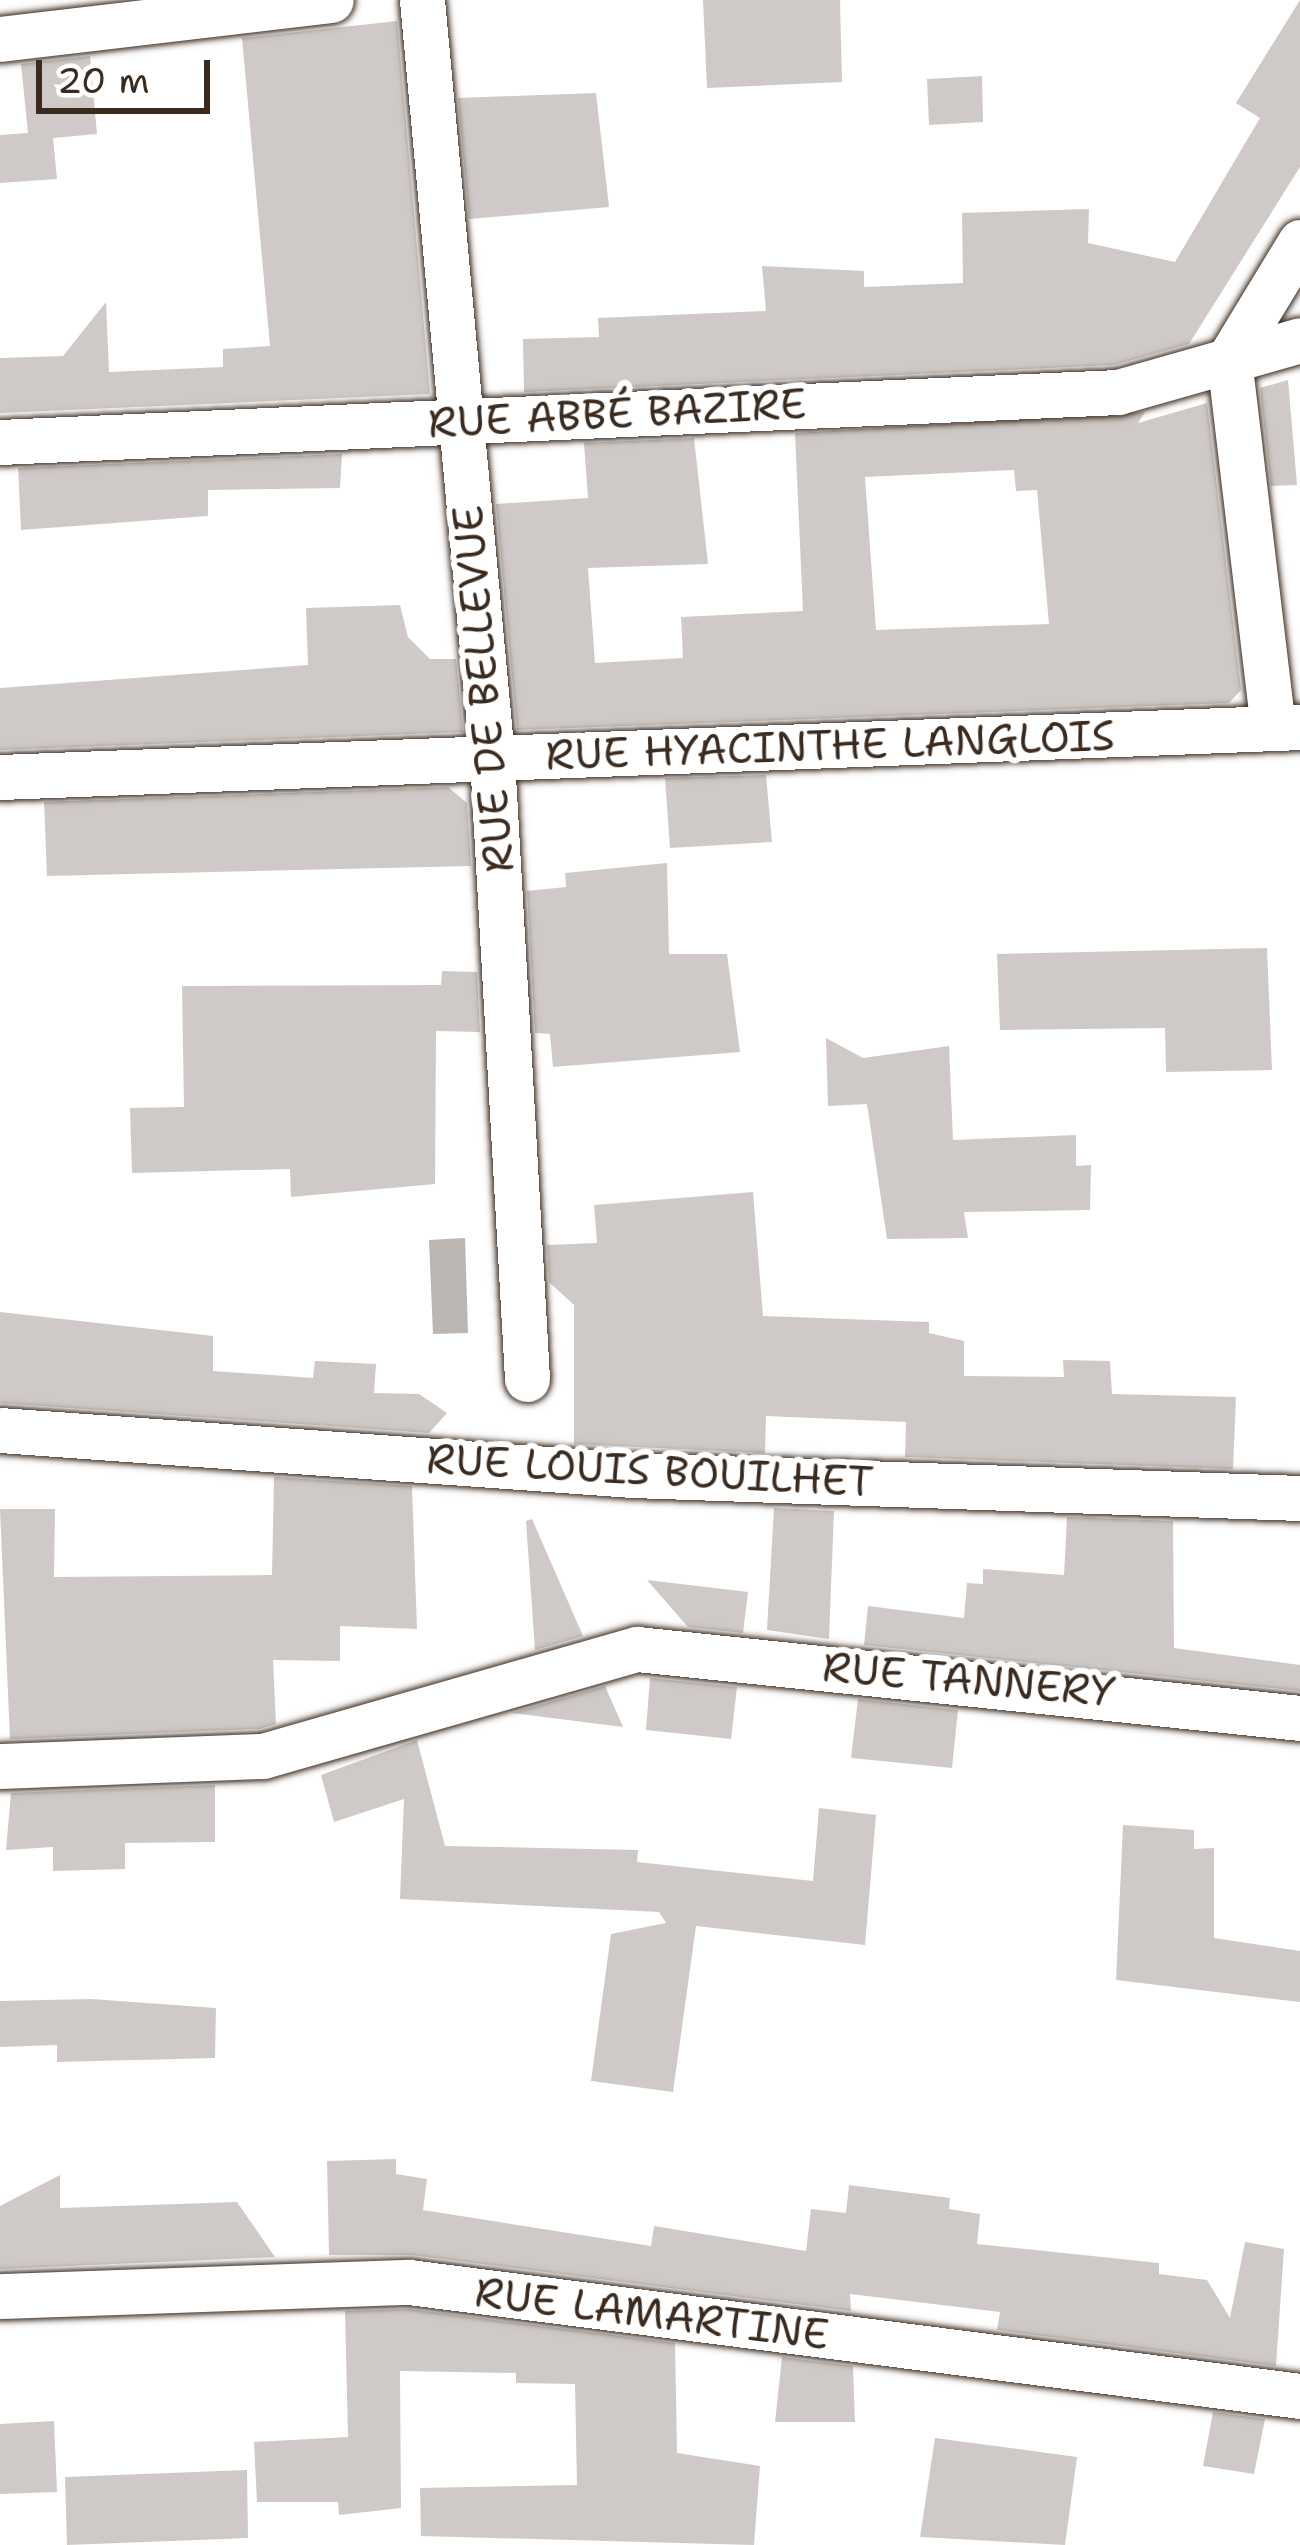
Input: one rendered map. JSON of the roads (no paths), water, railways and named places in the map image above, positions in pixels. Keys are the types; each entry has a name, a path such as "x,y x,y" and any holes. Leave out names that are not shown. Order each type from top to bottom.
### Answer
{"street":[{"path":"0,39 331,0"},
{"name":"RUE DE BELLEVUE","path":"422,0 492,758 527,1379"},
{"path":"1286,728 1228,359 1300,242"},
{"name":"RUE ABBÉ BAZIRE","path":"0,442 1118,392 1300,340"},
{"name":"RUE HYACINTHE LANGLOIS","path":"0,777 1286,728"},
{"name":"RUE LOUIS BOUILHET","path":"0,1430 632,1475 1300,1498"},
{"name":"RUE TANNERY","path":"0,1766 262,1756 637,1649 1300,1718"},
{"name":"RUE LAMARTINE","path":"0,2296 409,2282 1300,2396"}]}
